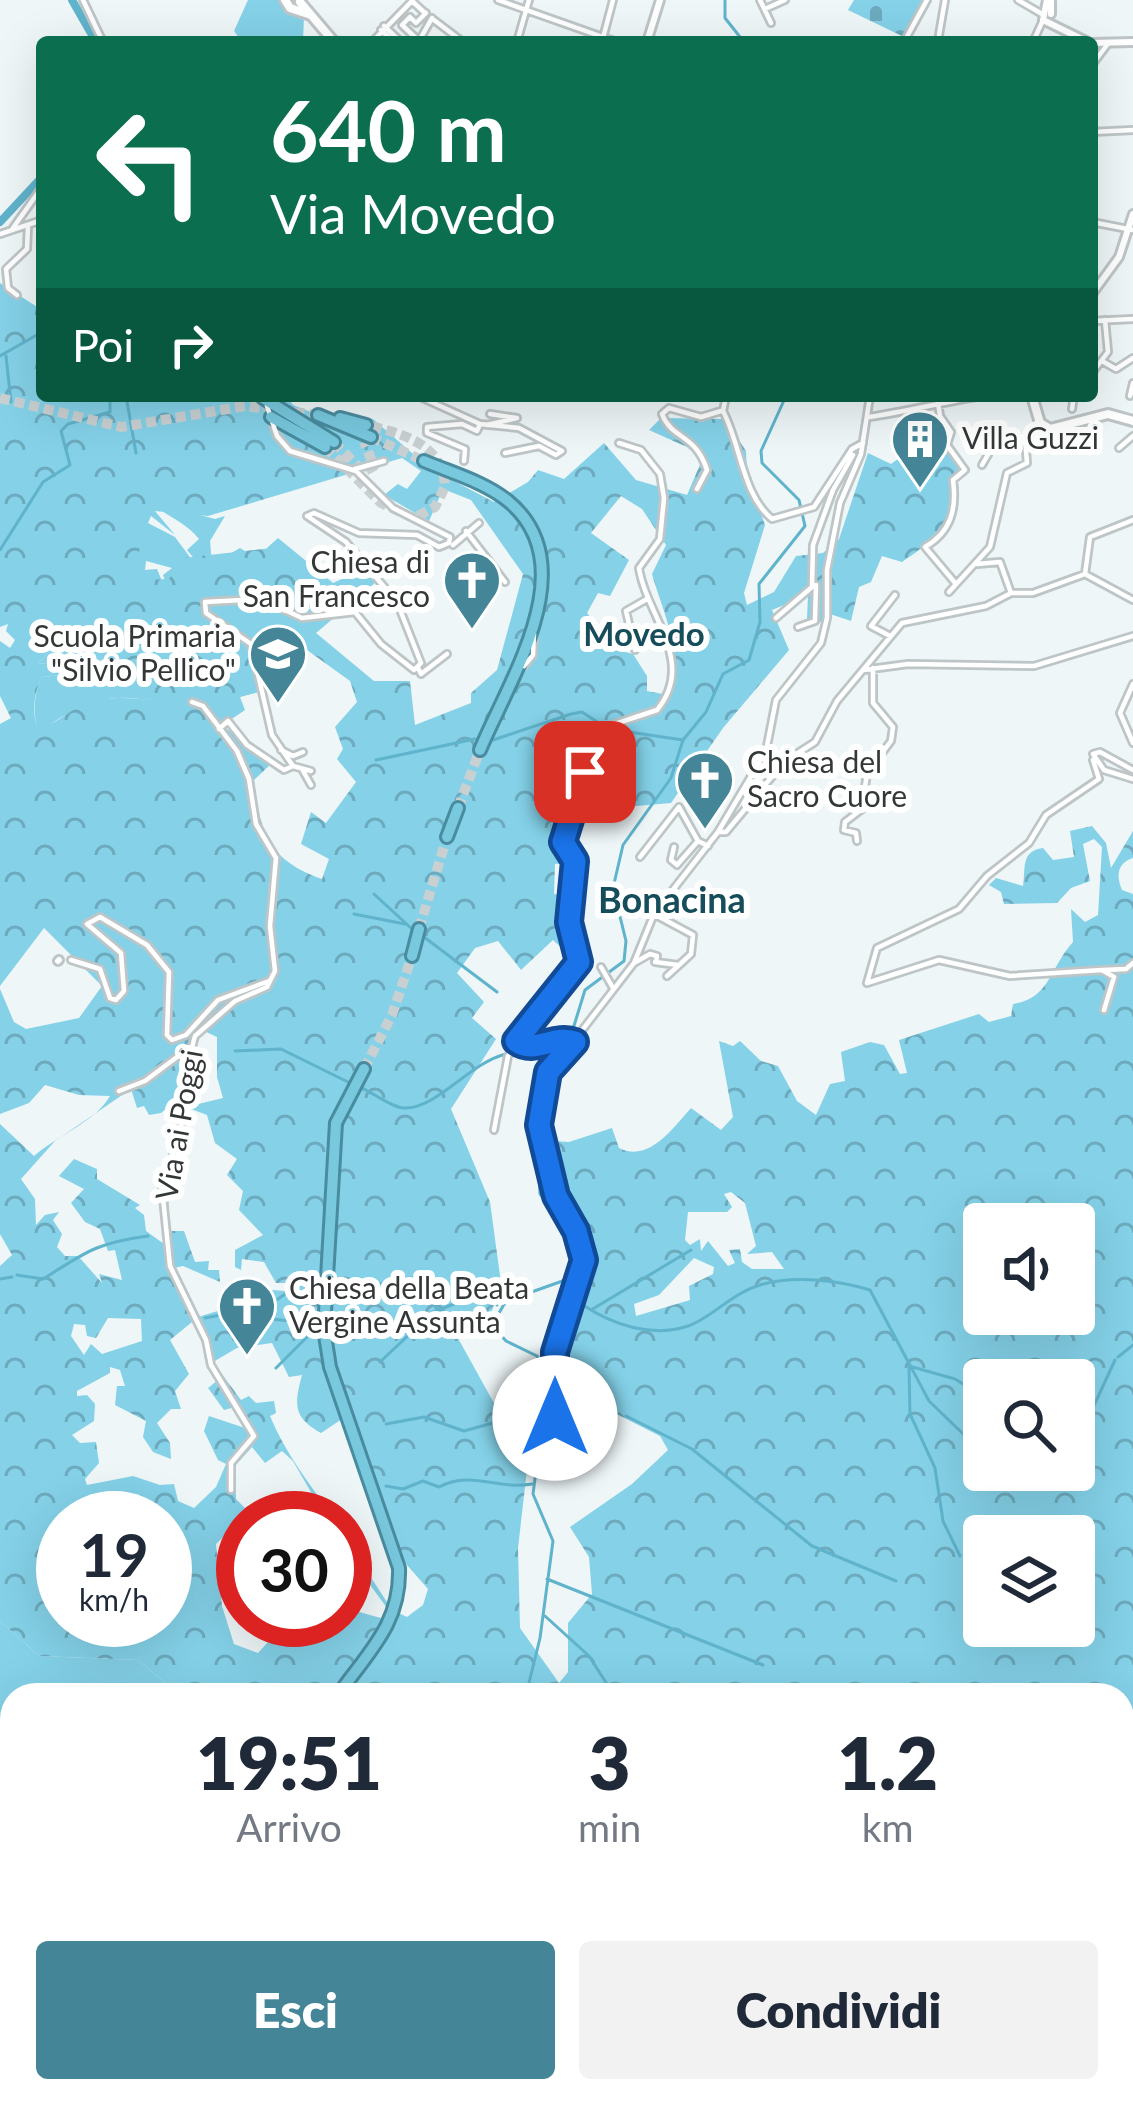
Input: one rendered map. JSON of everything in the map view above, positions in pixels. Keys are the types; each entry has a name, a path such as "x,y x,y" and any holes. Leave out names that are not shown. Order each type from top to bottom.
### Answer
{"highway":[{"path":"268,402 329,445"},
{"path":"271,416 289,419"},
{"path":"318,416 336,422 367,434 318,416"},
{"path":"275,433 289,419"},
{"path":"424,461 503,497 532,531 544,571 530,630 484,745"},
{"path":"447,837 458,808"},
{"path":"412,956 419,929"},
{"path":"347,1683 386,1632 400,1594 399,1568 328,1357 324,1307 334,1138 347,1094 362,1072"}],"main road":[{"path":"292,2 329,36"},
{"path":"1035,402 1045,427 1115,414 1133,421"}],"street":[{"path":"83,0 100,36"},
{"path":"376,36 412,0 455,36"},
{"path":"498,0 597,36"},
{"path":"519,36 529,0"},
{"path":"604,36 613,0"},
{"path":"760,0 771,23"},
{"path":"764,9 785,0"},
{"path":"907,36 927,0"},
{"path":"939,34 945,0"},
{"path":"1018,0 1048,11 1071,36"},
{"path":"648,36 657,1"},
{"path":"414,36 402,25 410,17 416,23 425,13"},
{"path":"421,36 432,18"},
{"path":"383,28 392,36"},
{"path":"1098,44 1133,43"},
{"path":"1098,57 1107,45"},
{"path":"1098,132 1133,130"},
{"path":"13,229 36,196"},
{"path":"1098,286 1119,257 1133,214"},
{"path":"0,234 36,223"},
{"path":"1098,223 1129,228"},
{"path":"17,296 8,288 6,268 24,254 28,226"},
{"path":"24,254 31,260"},
{"path":"1098,320 1133,319"},
{"path":"1098,366 1108,352 1103,320"},
{"path":"1102,361 1116,369 1133,358"},
{"path":"1130,397 1133,383"},
{"path":"264,402 275,433 296,454 352,470 393,508 446,532 452,542"},
{"path":"432,402 483,424 519,428 562,451 556,455 539,446 505,453"},
{"path":"725,402 723,411 738,440 743,466 767,516 780,520 810,509 852,449 863,443"},
{"path":"555,1418 555,1352 584,1260 576,1231 556,1196 539,1125 548,1072 634,963 654,914 718,832 766,751 776,700 824,635 825,579 836,525 863,443 869,402"},
{"path":"869,417 916,411 931,402"},
{"path":"938,402 951,432 947,445 965,470 953,480 955,507 939,538 925,548 956,584"},
{"path":"1072,410 1073,402"},
{"path":"697,489 707,470 700,450 670,429 662,414 669,408 701,417 723,411"},
{"path":"464,461 465,448 427,433 427,428 462,424 477,431 483,424 517,418 490,414"},
{"path":"982,464 997,439 1037,436 1045,427"},
{"path":"1119,448 1133,436"},
{"path":"949,592 993,539 1007,473 1026,466 1025,438"},
{"path":"494,1130 508,1056 579,962 569,922 575,861 563,842 589,753 606,728 657,710 667,691 670,643 647,599 639,568 660,539 664,489 641,450 619,443"},
{"path":"798,627 815,621 813,545 833,490 853,462 852,449"},
{"path":"352,470 383,460"},
{"path":"420,671 397,602 346,542 307,516 314,513 374,537 417,535 439,547 479,524"},
{"path":"1085,574 1092,535 1133,520"},
{"path":"466,531 505,582"},
{"path":"977,563 980,567 1000,562 1011,593"},
{"path":"718,832 726,832 784,762 815,742 890,636 905,622 986,606 1011,593 1033,593 1085,574 1133,600"},
{"path":"776,618 815,579"},
{"path":"890,636 872,621 896,595"},
{"path":"311,771 293,766 280,750 251,644 206,613 208,600 261,599 302,617 355,612 387,650 408,668 420,671 447,654"},
{"path":"635,650 626,611 647,599"},
{"path":"867,668 1034,665 1131,636"},
{"path":"857,841 856,832 844,830 845,822 862,808 867,773 891,741 893,727 873,703 867,668 859,658"},
{"path":"1133,684 1120,713 1133,743"},
{"path":"71,960 100,969 116,1000 124,991 121,953 87,924 100,917 147,945 169,972 167,1035 172,1040 186,1035 218,1000 269,981 275,971 270,926 276,858 256,824 249,779 236,751 202,706 192,702"},
{"path":"219,729 228,721 247,746 284,770 293,766"},
{"path":"280,750 293,756 303,752"},
{"path":"1093,760 1100,752 1133,770"},
{"path":"1093,760 1106,771 1133,779"},
{"path":"1093,760 1100,779 1046,815 1029,843 987,876 958,908 877,948 867,983 939,960 1010,976 1126,970 1133,964"},
{"path":"302,769 311,785"},
{"path":"640,857 679,807 698,841 708,846"},
{"path":"674,847 671,860 677,865 698,841"},
{"path":"654,914 691,931 691,954 667,976"},
{"path":"634,963 650,954 657,956 656,962 683,963"},
{"path":"1103,970 1114,976 1104,1010"},
{"path":"604,973 614,988"},
{"name":"Via ai Poggi","path":"231,1490 231,1463 253,1441 246,1418 211,1365 206,1340 168,1252 163,1188 181,1131 189,1048 214,1014 269,981"},
{"path":"517,1044 532,1047 569,1040"},
{"path":"119,1091 145,1081 189,1048"}],"green space":[{"path":"248,0 281,0 304,16 303,36 238,36 234,31"},
{"path":"854,0 924,0 905,36 848,10"},
{"path":"0,283 36,306 36,402 291,402 329,419 342,412 373,419 429,468 494,502 528,482 538,470 564,479 604,443 636,480 687,495 702,460 687,447 649,430 661,418 725,419 746,451 747,474 765,525 744,593 747,605 774,592 796,556 823,553 839,539 868,453 891,464 910,450 937,415 948,431 944,445 961,468 951,480 950,508 941,528 902,562 882,556 871,582 859,587 851,621 830,614 817,625 807,619 808,595 772,610 789,650 723,728 671,803 626,807 588,780 566,841 577,862 555,864 554,894 574,897 577,962 553,940 521,970 498,941 475,948 457,973 484,1002 472,1018 496,1039 451,1109 490,1202 501,1283 484,1335 454,1331 500,1414 532,1426 518,1548 520,1628 559,1683 166,1683 138,1660 39,1656 0,1621 0,1266 12,1255 0,1234 0,1124 34,1156 60,1137 21,1179 35,1199 36,1225 45,1215 59,1212 53,1220 62,1234 57,1247 65,1256 78,1256 102,1283 99,1274 122,1280 115,1250 108,1251 100,1229 85,1222 71,1203 84,1189 59,1176 74,1159 97,1169 97,1179 140,1205 135,1208 144,1215 146,1231 164,1244 162,1184 179,1129 182,1095 161,1113 149,1115 144,1106 137,1108 131,1089 94,1114 110,1096 79,1095 45,1085 29,1103 0,1114 0,989 14,1022 26,1029 79,1018 102,986 44,928 0,986 0,724 11,718 0,696 0,641 10,648 15,640 6,631 8,624 0,627","holes":["402,458 421,471 407,489 398,484 384,495 429,521 443,489 471,500 523,574 497,670 471,693 471,703 415,725 410,681 374,681 316,633 355,600 272,548 183,558 169,579 136,580 144,510 208,516","621,496 642,509 666,545 652,574 672,648 663,694 647,691 647,676 633,654 618,650 587,613 598,593 610,596 629,560 591,533","48,623 77,642 92,634 100,658 111,668 98,669 97,681 149,700 97,700 37,727 35,702 42,677 64,675 56,665 38,663 61,640 56,631 44,642 35,639","307,650 350,681 357,702 335,727 343,749 337,759 356,782 326,823 311,812 301,844 329,859 322,879 290,863 270,843 254,780 271,764 222,725 239,697 266,690 287,657","202,1030 217,1037 217,1077 223,1098 190,1106 187,1075","186,1107 207,1115 215,1143 237,1159 227,1175 243,1191 239,1210 263,1235 235,1250 235,1267 241,1270 242,1259 264,1262 276,1283 286,1283 285,1291 260,1289 245,1298 249,1307 259,1310 231,1307 198,1317 174,1268 183,1266 220,1282 219,1270 208,1270 209,1261 195,1262 184,1231 169,1231 168,1178 184,1127 191,1122","108,1318 141,1319 142,1341 102,1354 91,1344 84,1355 71,1336 74,1324 85,1325 87,1336 96,1338","192,1322 206,1346 207,1368 218,1380 208,1388 224,1410 235,1407 245,1428 209,1416 204,1431 218,1460 226,1464 216,1487 192,1507 192,1647 36,1647 36,1491 176,1491 174,1484 160,1485 133,1476 87,1485 85,1479 99,1463 96,1442 80,1443 72,1435 94,1421 95,1404 87,1395 77,1396 77,1391 110,1373 110,1367 120,1370 125,1386 117,1386 115,1405 146,1421 143,1437 153,1452 171,1459 170,1443 157,1423 171,1409 181,1409 175,1391 189,1374 170,1340"]},
{"path":"151,502 215,519 225,516 210,541 212,564 240,548 256,558 278,538 333,583 366,568 377,581 346,608 309,615 197,562 187,550 199,539"},
{"path":"150,505 175,535 151,516 148,523 175,537 192,560 166,584 163,575 172,568 146,561 145,570 157,569 162,581 75,593 111,528"},
{"path":"48,623 79,642 91,634 102,661 255,669 259,692 240,697 245,710 230,720 100,667 95,673 100,684 127,688 150,701 94,702 37,728 35,702 42,677 64,675 56,665 38,663 61,640 61,634 50,633 44,642 35,639"},
{"path":"1092,826 1106,843 1111,868 1133,831 1133,858 1121,867 1122,890 1133,894 1133,1683 559,1683 568,1672 568,1623 592,1594 589,1557 570,1527 632,1484 668,1450 660,1436 581,1396 557,1363 597,1261 591,1236 553,1177 553,1141 569,1142 612,1128 619,1148 640,1151 660,1141 691,1108 721,1130 733,1117 719,1041 733,1046 740,1041 761,1061 778,1066 797,1101 816,1115 830,1084 845,1081 841,1052 870,1042 884,1045 900,1074 907,1073 899,1040 979,1014 989,1022 1011,1016 1013,1004 1042,989 1073,942 1071,909 1085,922 1098,915 1102,847 1094,839 1083,844 1090,881 1071,888 1057,903 1004,904 1001,892 989,885 996,878 1023,886 1031,853 1043,848 1053,860 1074,857 1070,831","holes":["731,1192 745,1203 756,1246 747,1254 772,1252 784,1269 752,1269 742,1262 740,1249 729,1250 735,1263 728,1266 708,1241 701,1251 700,1239 690,1245 685,1240 688,1212 727,1212 732,1207 724,1194","694,1258 714,1267 713,1274 689,1286 690,1300 636,1316 634,1304 659,1295"]},
{"path":"0,1621 39,1656 138,1660 166,1683 0,1683"}],"waterway":[{"path":"72,0 93,36"},
{"path":"725,0 725,18 739,36"},
{"path":"0,222 36,183"},
{"path":"0,356 36,335"},
{"path":"6,356 11,402"},
{"path":"0,550 43,482 70,465 61,431 68,424 110,412 110,402"},
{"path":"127,402 136,453"},
{"path":"529,1683 553,1541 533,1494 548,1378 537,1356 506,1341 492,1325 506,1301 571,1278 578,1265 569,1230 540,1194 535,1094 558,1045 573,1029 585,990 624,961 626,941 613,888 623,845 671,778 683,740 706,712 723,674 749,660 760,622 759,584 805,526 799,500 762,463 761,451 783,402"},
{"path":"493,740 582,712 602,725"},
{"path":"609,729 683,740"},
{"path":"376,760 475,739"},
{"path":"374,894 412,929"},
{"path":"354,914 405,924"},
{"path":"420,934 497,992"},
{"path":"514,1051 557,1044"},
{"path":"235,1051 281,1049 350,1083"},
{"path":"359,1087 399,1107 416,1106 506,1054"},
{"path":"17,1275 43,1279 92,1250 148,1236"},
{"path":"591,1310 691,1250"},
{"path":"0,1279 12,1277"},
{"path":"335,1284 353,1295 391,1280 413,1278 438,1310"},
{"path":"278,1299 307,1279 318,1279"},
{"path":"583,1305 620,1324 661,1331 696,1323 740,1294 773,1282 815,1280 870,1290 929,1401 963,1434"},
{"path":"276,1368 320,1324 398,1326 487,1291 497,1305"},
{"path":"205,1318 226,1314 316,1324"},
{"path":"380,1362 430,1315"},
{"path":"1118,1357 1133,1345"},
{"path":"1095,1403 1115,1360"},
{"path":"909,1366 963,1384"},
{"path":"909,1368 910,1414 935,1468 943,1521 960,1556"},
{"path":"626,1416 692,1449 812,1546 896,1581"},
{"path":"386,1424 424,1417 464,1431 500,1421 538,1435"},
{"path":"386,1486 403,1489 423,1481 439,1487 462,1480 532,1484"},
{"path":"547,1579 763,1665"},
{"path":"545,1616 589,1656 606,1683"},
{"path":"53,2103 85,2103"}],"tunnel":[{"path":"0,398 121,427 245,406 318,415"},
{"path":"325,447 381,503 414,518 435,507 445,487 437,460 406,437 366,425"},
{"path":"371,437 424,461"},
{"path":"334,442 363,472 374,466 364,442"},
{"path":"458,808 480,750"},
{"path":"419,929 447,837"},
{"path":"364,1069 392,1015 412,956"}],"place":[{"name":"Villa Guzzi","path":"920,490"},
{"name":"Chiesa di San Francesco","path":"472,631"},
{"name":"Scuola Primaria \"Silvio Pellico\"","path":"278,705"},
{"name":"Chiesa del Sacro Cuore","path":"705,831"},
{"name":"Chiesa della Beata Vergine Assunta","path":"247,1357"}],"district":[{"name":"Movedo","path":"644,634"},
{"name":"Bonacina","path":"672,900"}],"route":[{"path":"555,1418 555,1352 584,1272 584,1260 576,1231 556,1196 539,1125 548,1072 575,1042 560,1038 532,1047 516,1041 579,962 569,922 575,861 563,842 585,772"}]}
